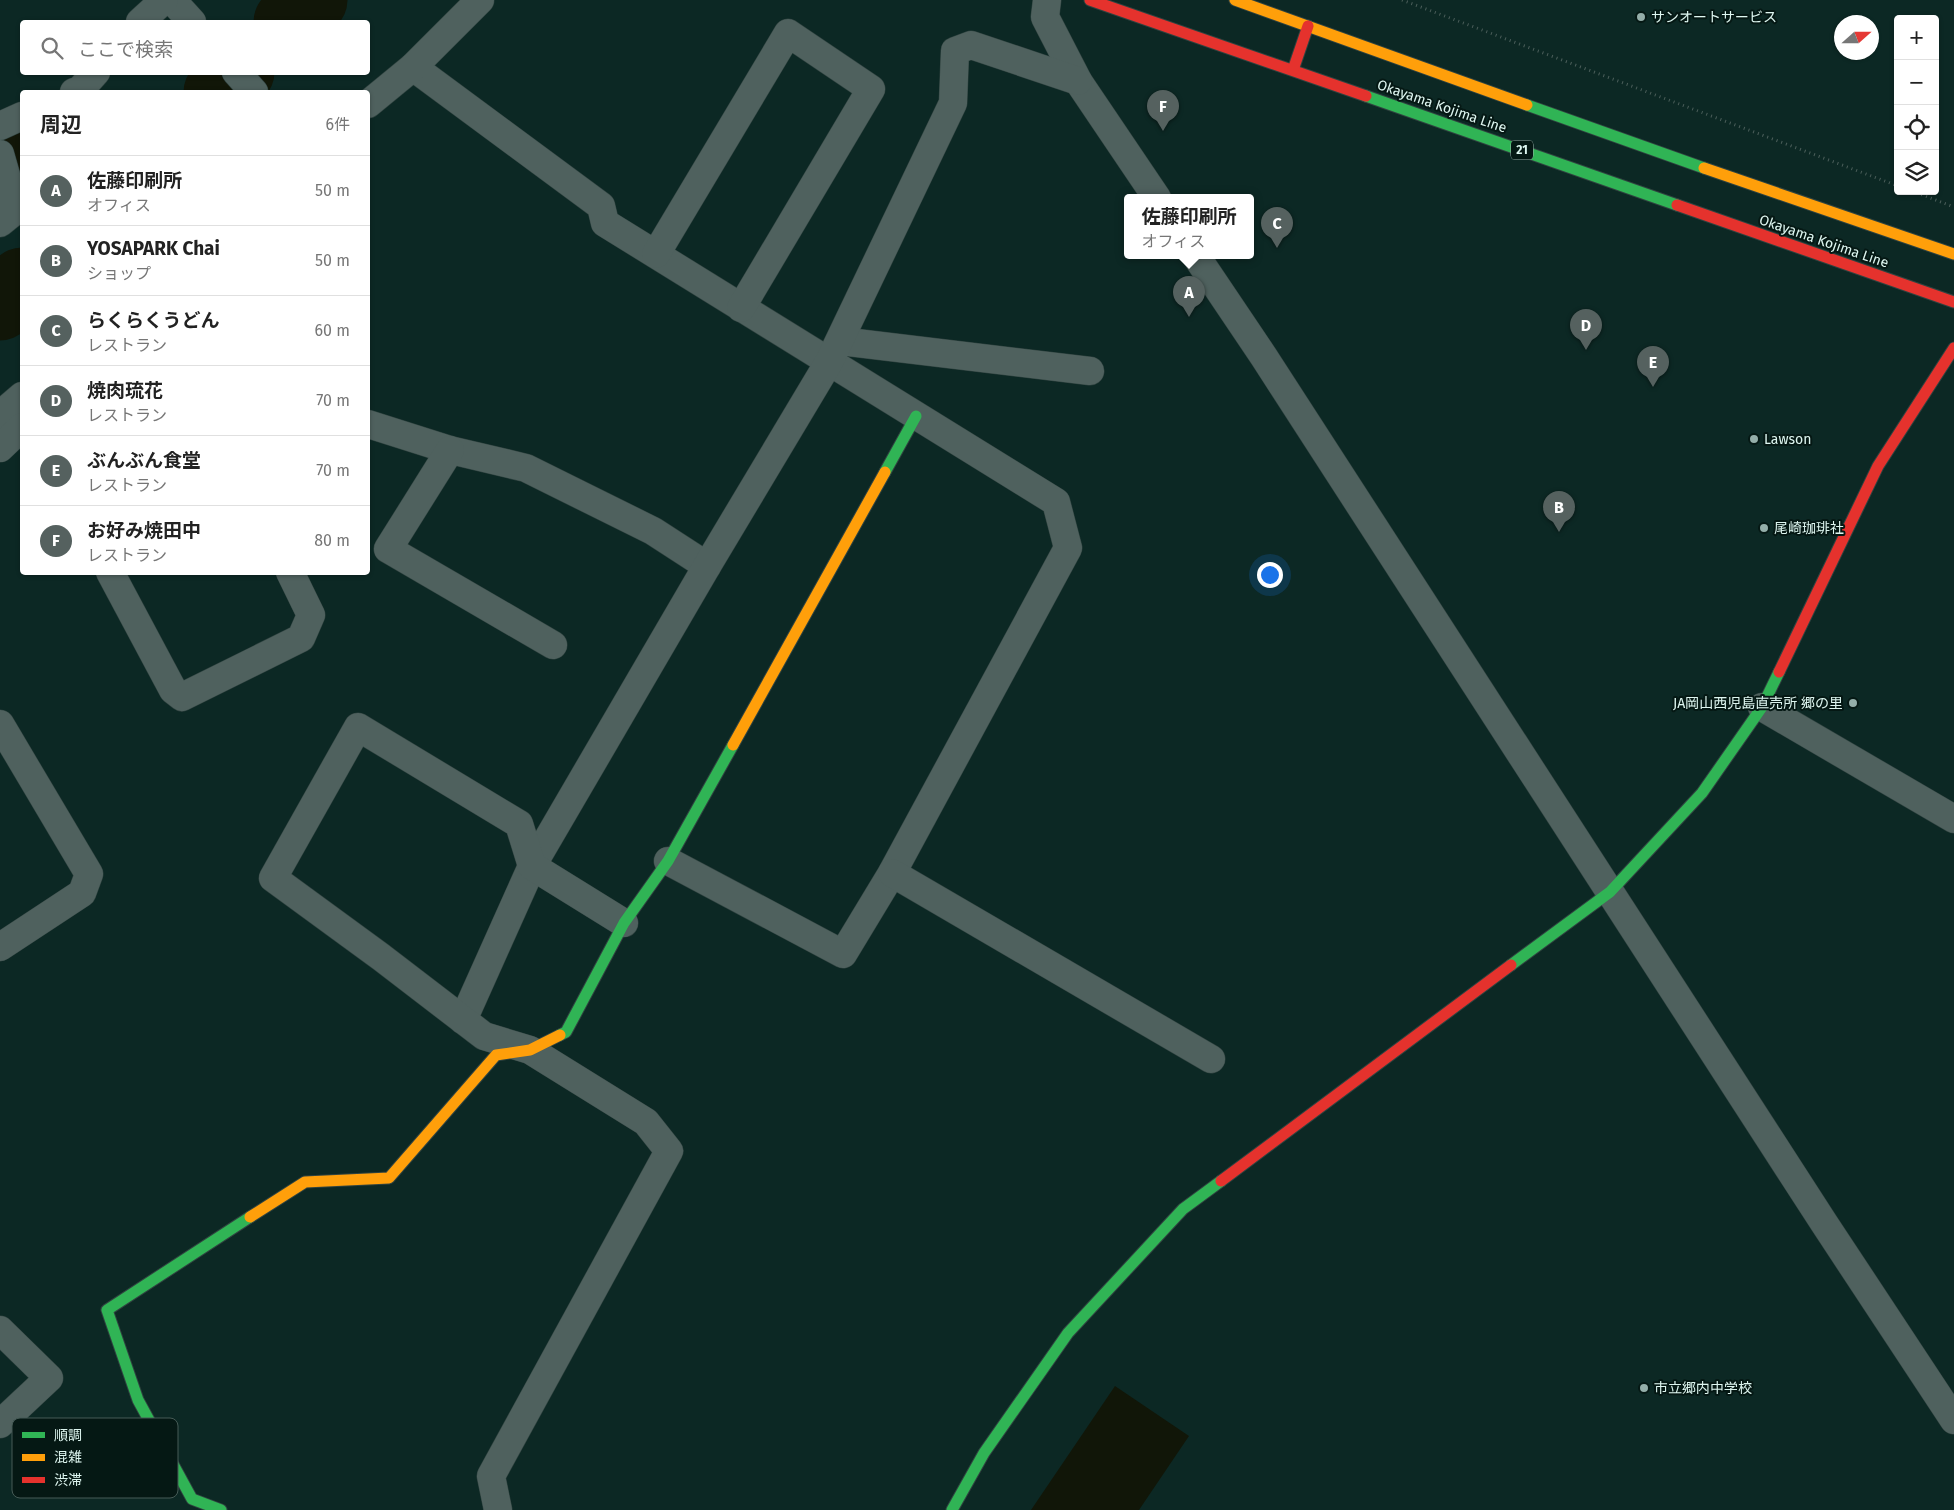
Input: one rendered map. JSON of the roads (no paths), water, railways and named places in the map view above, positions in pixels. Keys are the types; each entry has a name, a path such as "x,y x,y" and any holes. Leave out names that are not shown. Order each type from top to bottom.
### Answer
{"street":[{"path":"370,102 413,67 480,0"},
{"path":"1047,0 1045,17 1078,81 1154,194"},
{"name":"Okayama Kojima Line","path":"1090,0 1954,302"},
{"path":"1235,0 1714,172 1954,254"},
{"path":"145,20 176,7"},
{"path":"1293,70 1308,26"},
{"path":"656,254 788,33 871,89 741,308"},
{"path":"463,1020 532,866 834,352 953,103 955,51 970,45 1078,81"},
{"path":"413,67 601,206 605,223 741,308 834,352 916,416 1056,502 1068,548 892,873 843,954 668,861"},
{"path":"80,90 93,75"},
{"path":"239,75 252,90"},
{"path":"0,126 20,117"},
{"path":"0,154 16,210 0,223"},
{"path":"1198,259 1264,357 1954,1420"},
{"path":"952,1510 984,1453 1068,1333 1183,1209 1610,892 1702,793 1762,707 1878,466 1954,348"},
{"path":"834,352 1090,371"},
{"path":"148,1418 138,1400 108,1310 305,1182 389,1178 496,1054 530,1050 566,1032 624,923 668,861 916,416"},
{"path":"370,425 450,450 526,468 653,532 707,566"},
{"path":"0,448 20,429"},
{"path":"450,450 388,549 553,645"},
{"path":"112,575 173,690 182,697 301,638 311,615 291,575"},
{"path":"1762,707 1954,819"},
{"path":"0,724 88,874 82,893 0,947"},
{"path":"498,1510 491,1476 669,1151 646,1122 530,1050 484,1036 273,878 358,727 519,824 532,866 624,923"},
{"path":"892,873 1211,1059"},
{"path":"0,1330 49,1378 0,1424"},
{"path":"178,1473 192,1499 221,1510"}],"waterway":[{"path":"291,20 312,0"},
{"path":"221,90 236,75"},
{"path":"0,170 20,163"},
{"path":"0,305 20,285"}],"place":[{"name":"サンオートサービス","path":"1641,17"},
{"name":"お好み焼田中","path":"1163,131"},
{"name":"らくらくうどん","path":"1277,248"},
{"name":"佐藤印刷所","path":"1189,317"},
{"name":"焼肉琉花","path":"1586,350"},
{"name":"ぶんぶん食堂","path":"1653,387"},
{"name":"Lawson","path":"1754,439"},
{"name":"尾崎珈琲社","path":"1764,528"},
{"name":"YOSAPARK Chai","path":"1559,532"},
{"name":"JA岡山西児島直売所 郷の里","path":"1853,703"},
{"name":"市立郷内中学校","path":"1644,1388"}]}
